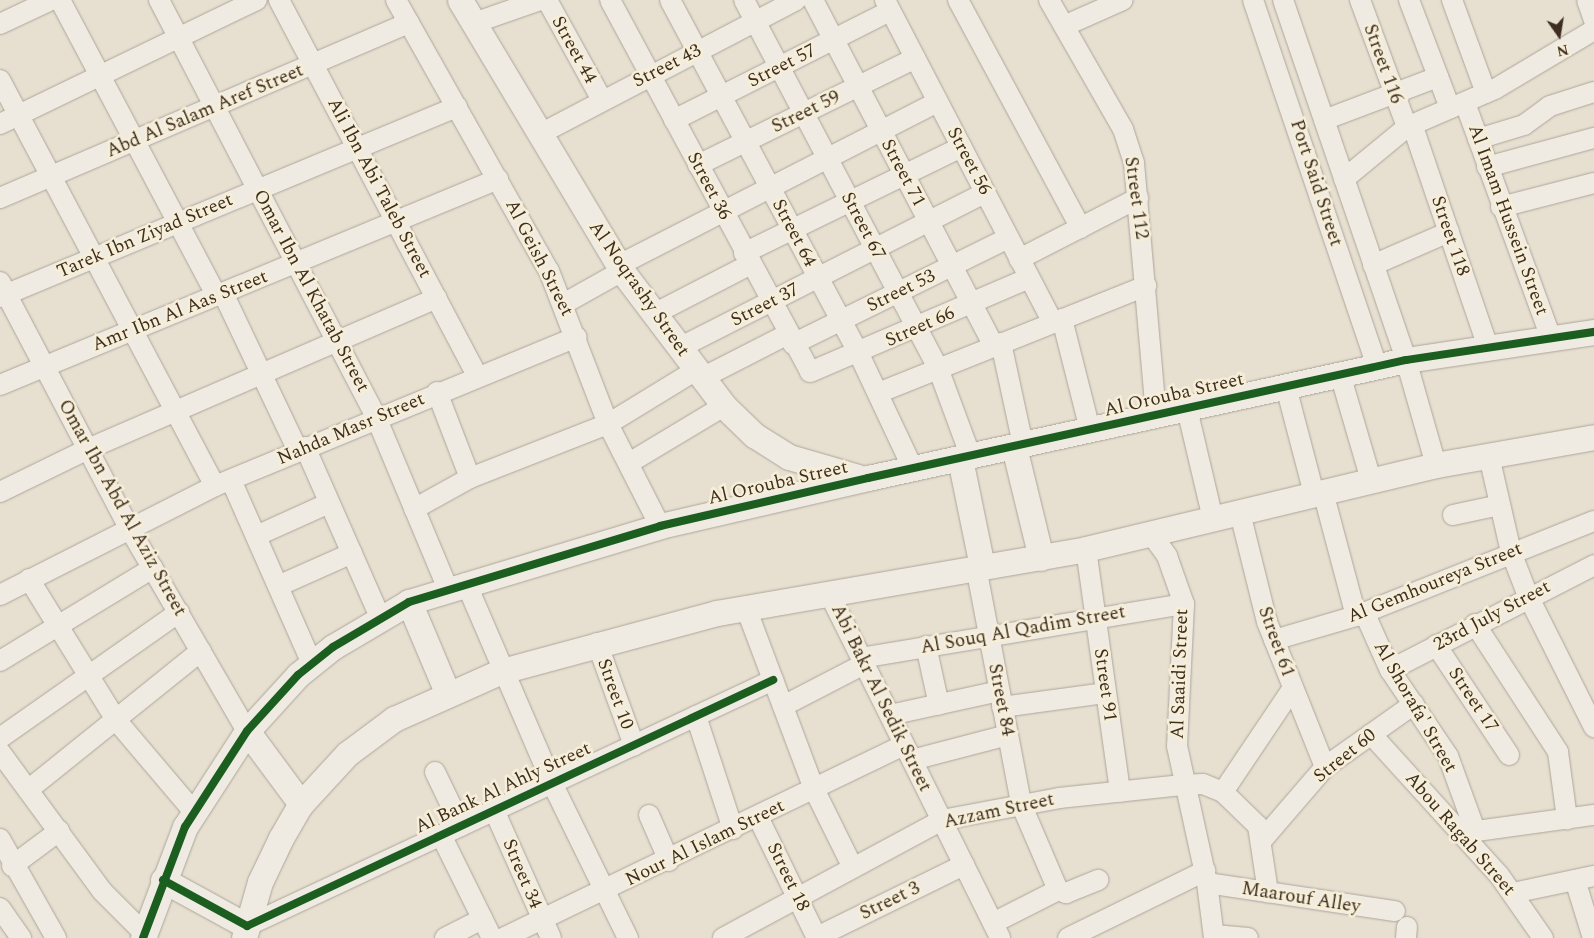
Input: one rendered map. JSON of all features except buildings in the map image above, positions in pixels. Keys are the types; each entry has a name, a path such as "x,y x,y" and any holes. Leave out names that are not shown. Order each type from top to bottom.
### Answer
{"street":[{"path":"0,24 51,0"},
{"path":"60,0 178,223 220,294 302,449 329,503 380,617"},
{"name":"Omar Ibn Al Khatab Street","path":"160,0 376,416 414,509 502,671"},
{"path":"0,124 257,0"},
{"name":"Ali Ibn Abi Taleb Street","path":"279,0 477,376"},
{"name":"Al Geish Street","path":"396,0 498,179 564,303 608,424 660,526"},
{"name":"Al Noqrashy Street","path":"460,0 620,268 724,406 754,435 789,457 828,472 868,478"},
{"path":"474,24 540,0"},
{"name":"Street 44","path":"547,0 602,100"},
{"name":"Street 36","path":"610,0 790,339 810,372"},
{"name":"Street 64","path":"670,0 859,354 913,469"},
{"name":"Street 67","path":"744,0 938,368 965,458"},
{"name":"Street 43","path":"540,134 697,50 796,0"},
{"name":"Street 71","path":"813,0 972,304 998,345 1019,446"},
{"path":"958,0 1081,228"},
{"name":"Street 112","path":"1049,0 1123,129 1138,198 1156,416"},
{"path":"1064,26 1123,0"},
{"name":"Port Said Street","path":"1253,0 1278,68 1377,366"},
{"name":"Port Said Street","path":"1283,0 1406,360 1436,465"},
{"name":"Street 116","path":"1360,0 1394,93 1410,126"},
{"name":"Al Imam Hussein Street","path":"1409,0 1438,77 1458,105 1478,139 1501,207 1551,338"},
{"path":"1452,0 1486,93"},
{"path":"1588,0 1594,20"},
{"name":"Street 57","path":"674,120 834,40 887,6"},
{"name":"Street 56","path":"887,6 1019,259 1057,321 1090,430"},
{"name":"Abd Al Salam Aref Street","path":"0,198 409,23"},
{"path":"1344,179 1410,126 1486,93 1594,30"},
{"path":"1271,48 1297,39"},
{"name":"Street 59","path":"698,166 915,58"},
{"path":"1278,68 1304,58"},
{"path":"1324,120 1438,77"},
{"path":"0,80 176,411 256,536 312,664"},
{"path":"1478,139 1524,125 1550,106 1594,92"},
{"path":"564,303 620,268 723,212 938,102"},
{"name":"Tarek Ibn Ziyad Street","path":"2,291 95,258 457,106"},
{"name":"Street 118","path":"1410,126 1488,347"},
{"path":"1487,166 1594,138"},
{"path":"654,314 748,258 792,229 961,147"},
{"name":"Amr Ibn Al Aas Street","path":"0,385 498,179"},
{"path":"1501,207 1594,183"},
{"name":"Street 37","path":"679,348 986,194"},
{"path":"1019,259 1138,198"},
{"path":"1324,208 1350,199"},
{"path":"1373,265 1449,232"},
{"name":"Street 53","path":"414,509 470,478 608,424 699,374 841,321 1008,238"},
{"name":"Street 66","path":"810,372 859,354 1030,278"},
{"path":"878,393 1146,286"},
{"name":"Omar Ibn Abd Al Aziz Street","path":"2,291 45,367 128,526 247,731"},
{"path":"0,492 88,448 436,298"},
{"name":"Al Orouba Street","path":"144,936 163,880 194,812 247,731 312,664 380,617 409,602 660,526 868,478 1406,360 1594,332"},
{"name":"Nahda Masr Street","path":"0,595 128,526 223,483 376,416 576,337"},
{"path":"1340,374 1370,480"},
{"name":"Al Shorafa' Street","path":"1286,386 1318,493 1360,614 1390,670 1448,756 1468,832"},
{"path":"437,392 470,478"},
{"path":"628,463 724,406"},
{"path":"1187,409 1213,519"},
{"path":"163,880 245,934 260,882 301,804 347,754 394,719 447,692 502,671 597,643 746,608 1086,549 1152,535 1436,465 1594,437"},
{"path":"1019,446 1041,558"},
{"path":"1489,456 1511,552 1528,596 1594,727"},
{"path":"965,458 979,567"},
{"path":"256,536 329,503"},
{"path":"1453,516 1500,505"},
{"name":"Street 61","path":"1240,513 1274,640 1325,767"},
{"name":"Al Gemhoureya Street","path":"1274,640 1360,614 1511,552 1594,521"},
{"name":"Al Saaidi Street","path":"1152,535 1178,579 1184,604 1176,704 1182,785 1206,877 1214,936"},
{"name":"Street 91","path":"1086,549 1120,792"},
{"path":"278,586 352,553"},
{"name":"Street 84","path":"979,567 989,634 1021,804 1058,890"},
{"path":"0,660 153,568"},
{"name":"23rd July Street","path":"1390,670 1528,596 1593,568"},
{"path":"29,580 116,720 194,812"},
{"name":"Abi Bakr Al Sedik Street","path":"829,593 964,865 993,932"},
{"path":"409,602 447,692"},
{"name":"Al Souq Al Qadim Street","path":"783,706 863,661 989,634 1184,604"},
{"path":"746,608 814,789 853,868"},
{"path":"0,738 179,612"},
{"path":"1475,624 1558,752 1567,819"},
{"name":"Street 10","path":"597,643 634,745"},
{"name":"Street 17","path":"1436,645 1509,755"},
{"path":"926,646 939,705"},
{"path":"28,790 200,651"},
{"path":"502,671 552,783 628,938"},
{"name":"Al Bank Al Ahly Street","path":"245,934 442,835 773,680"},
{"path":"1268,892 1263,838 1252,818 1223,792 1293,688"},
{"path":"890,715 939,705 1001,699 1106,693"},
{"name":"Street 60","path":"1263,838 1325,767 1414,704"},
{"path":"696,716 733,829"},
{"path":"247,731 301,804"},
{"name":"Abou Ragab Street","path":"1371,734 1468,832 1544,938"},
{"name":"Nour Al Islam Street","path":"503,938 546,930 605,892 814,789 908,752 1008,735"},
{"path":"0,752 102,891 144,936"},
{"path":"436,772 461,826"},
{"name":"Azzam Street","path":"735,935 798,897 942,820 1021,804 1182,785 1203,784 1223,792"},
{"name":"Street 34","path":"494,810 546,930"},
{"path":"649,815 669,861"},
{"path":"1468,832 1594,815"},
{"name":"Street 18","path":"758,817 817,938"},
{"path":"12,866 59,832"},
{"path":"442,835 492,938"},
{"path":"0,838 14,858 12,866 56,938"},
{"name":"Street 3","path":"817,938 964,865"},
{"path":"1068,938 1206,877"},
{"name":"Maarouf Alley","path":"1206,877 1268,892 1395,911"},
{"path":"1513,893 1584,878 1593,938"},
{"path":"993,932 1058,890 1066,893 1098,880"},
{"path":"0,908 21,938"},
{"path":"445,938 482,919"},
{"path":"1214,936 1248,938"}],"cycle path":[{"path":"143,938 185,827 247,731 298,675 333,647 409,602 660,526 868,478 1406,360 1594,332"},
{"path":"163,880 247,926 773,680"}]}
